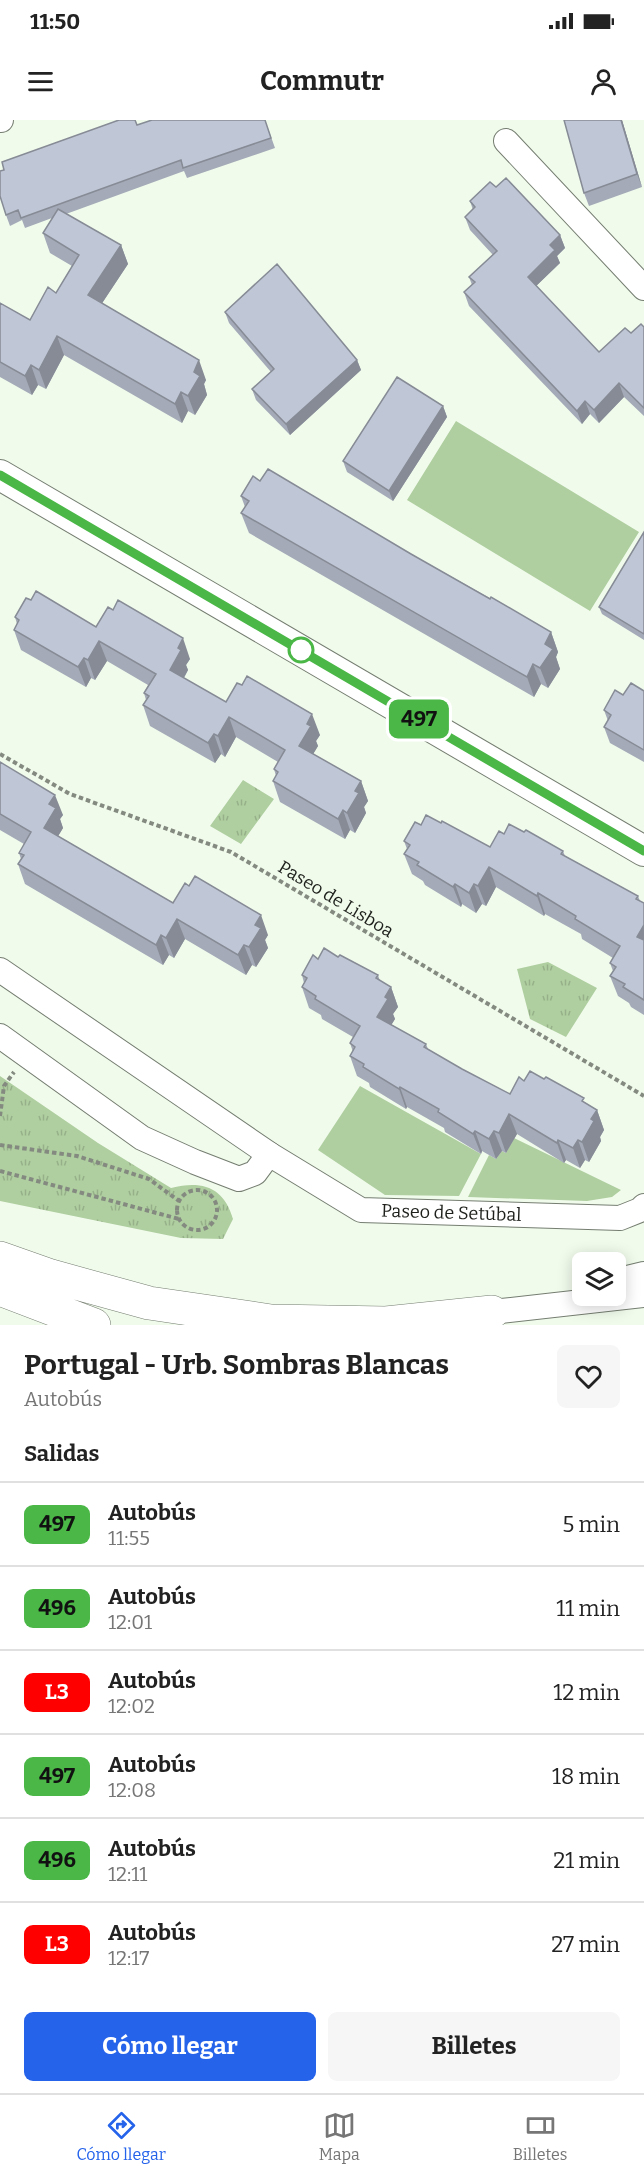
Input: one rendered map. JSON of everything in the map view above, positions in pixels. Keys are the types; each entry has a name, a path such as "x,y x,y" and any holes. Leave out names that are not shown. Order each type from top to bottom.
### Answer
{"highway":[{"path":"0,1257 51,1276 149,1303 271,1321 386,1323 492,1312"},
{"path":"0,1289 94,1325"}],"main road":[{"path":"0,475 644,851"}],"street":[{"path":"506,141 644,288"},
{"name":"Paseo de Setúbal","path":"0,970 268,1154 361,1210 620,1218 644,1206"},
{"path":"0,1036 142,1138 195,1162 239,1179 255,1173 268,1154"},
{"path":"626,1278 644,1274"},
{"path":"492,1312 572,1292"},
{"path":"492,1312 644,1295"}],"path":[{"name":"Paseo de Lisboa","path":"0,754 70,794 231,852 644,1096"},
{"path":"0,1116 4,1086 26,1055"},
{"path":"0,1145 77,1156 149,1179 179,1202"},
{"path":"0,1171 179,1219"},
{"path":"201,1191 212,1197 217,1215 210,1225 199,1230 187,1228 179,1219 177,1207 179,1202 188,1192 201,1191"}],"green space":[{"path":"456,421 639,532 590,611 407,500"},
{"path":"243,780 274,799 241,844 210,826"},
{"path":"548,962 597,988 566,1037 530,1019 517,969"},
{"path":"0,1076 98,1143 171,1188 202,1186 218,1193 229,1208 233,1219 223,1239 181,1238 0,1201"},
{"path":"360,1086 481,1154 459,1196 385,1195 318,1150"},
{"path":"514,1138 621,1190 612,1197 587,1201 468,1197 489,1155 496,1159 502,1151 506,1153"}],"building":[{"path":"119,120 135,120 137,125 152,120 265,120 271,138 183,168 181,160 21,218 18,210 6,215 0,196 0,171 4,170 2,162"},
{"path":"564,120 621,120 637,174 584,193"},
{"path":"506,178 560,235 550,245 555,250 528,277 599,352 625,328 631,333 641,324 644,327 644,408 619,383 594,410 585,401 577,411 464,292 475,282 469,277 497,251 465,217 475,207 470,201 490,182 496,187"},
{"path":"58,209 121,245 88,295 199,360 194,372 200,376 188,396 181,392 175,404 57,336 39,370 31,365 25,376 0,362 0,303 30,320 48,287 56,293 79,255 43,233"},
{"path":"277,264 357,360 286,424 252,389 274,369 225,312"},
{"path":"397,377 443,406 389,491 343,461"},
{"path":"268,469 411,554 551,632 545,644 553,649 540,668 533,664 527,677 241,513 249,501 241,496 253,476 260,481"},
{"path":"644,532 644,634 599,607"},
{"path":"36,591 96,627 108,607 113,610 118,600 183,638 178,648 181,650 170,670 226,702 237,683 242,685 247,676 312,714 307,724 311,726 299,746 361,781 355,791 359,793 347,813 343,810 338,819 273,781 278,772 274,769 285,750 229,717 218,736 214,734 208,743 143,705 149,696 144,693 156,674 99,641 88,660 84,658 78,667 14,630 19,620 15,617 26,598 31,600"},
{"path":"631,683 644,691 644,750 604,727 611,715 604,710 615,690 623,695"},
{"path":"0,762 55,795 49,804 56,808 44,828 173,903 185,883 189,886 195,876 261,915 255,925 261,928 249,947 244,945 238,955 177,919 166,938 161,935 156,945 18,864 24,855 19,853 31,832 0,814"},
{"path":"426,815 490,847 499,831 504,834 509,824 524,832 526,830 563,851 561,854 638,896 636,899 644,903 644,925 637,937 644,940 644,1000 623,987 625,984 610,976 616,967 610,963 620,946 575,919 576,916 489,867 478,886 474,884 469,893 455,884 453,887 417,865 419,862 404,854 410,845 404,841 415,822 421,825"},
{"path":"324,948 378,975 376,978 391,987 385,997 388,999 377,1017 426,1044 424,1047 462,1069 510,1094 519,1077 524,1081 530,1071 584,1098 582,1101 597,1110 591,1119 594,1121 582,1142 578,1140 573,1148 558,1140 557,1143 509,1114 499,1133 494,1131 489,1139 475,1131 473,1134 438,1112 439,1109 400,1087 399,1089 363,1067 364,1064 350,1056 355,1047 350,1043 360,1026 315,999 316,996 302,987 307,978 302,975 313,955 318,959"}],"bus line":[{"name":"497","path":"0,475 644,851"}]}
